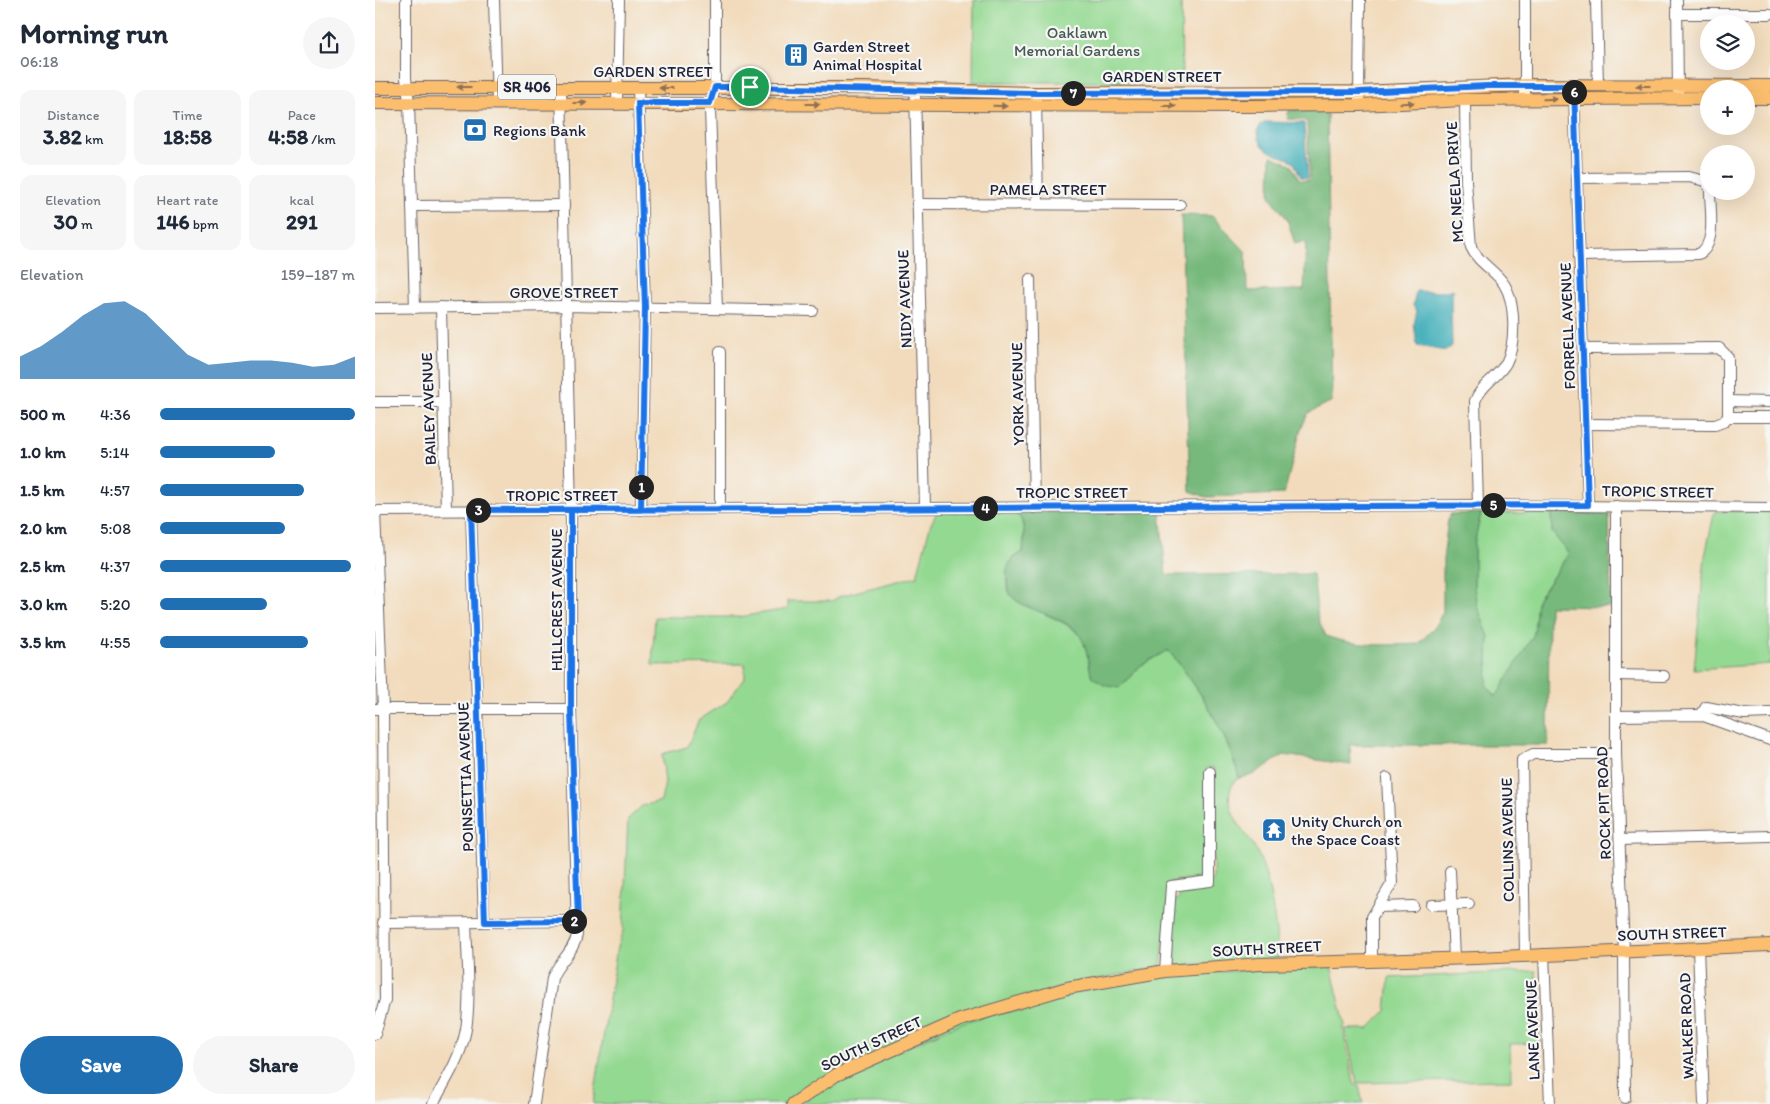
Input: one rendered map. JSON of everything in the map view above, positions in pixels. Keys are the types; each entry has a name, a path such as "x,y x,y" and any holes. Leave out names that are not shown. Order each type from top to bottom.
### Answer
{"main road":[{"name":"GARDEN STREET","path":"375,88 777,87 1120,93 1359,92 1525,85 1574,92 1678,92 1770,86"},
{"name":"GARDEN STREET","path":"375,102 916,104 978,106 1359,105 1465,100 1525,100 1598,86 1678,92 1700,96"},
{"path":"777,87 784,96 784,104"},
{"path":"1755,98 1770,98"},
{"name":"SOUTH STREET","path":"793,1104 836,1075 959,1020 1067,988 1165,971 1260,964 1454,958 1770,944"}],"street":[{"path":"406,0 406,78 409,102 415,308"},
{"path":"495,0 497,103"},
{"path":"617,103 619,0"},
{"path":"715,0 715,87 710,103 717,308"},
{"path":"1359,105 1360,0"},
{"path":"1525,0 1525,100"},
{"path":"1596,0 1598,86"},
{"path":"1677,0 1678,92"},
{"path":"1677,14 1770,14"},
{"name":"HILLCREST AVENUE","path":"534,1104 552,978 555,970 576,943 578,921 571,709 571,510 561,87"},
{"path":"638,88 645,308 641,510"},
{"name":"NIDY AVENUE","path":"915,90 925,508"},
{"path":"978,106 979,91"},
{"path":"1246,92 1246,106"},
{"name":"FORRELL AVENUE","path":"1574,92 1588,505"},
{"path":"1036,93 1038,203"},
{"path":"1120,93 1120,106"},
{"name":"MC NEELA DRIVE","path":"1465,100 1466,172 1471,247 1475,256 1497,276 1507,290 1513,332 1512,346 1505,364 1482,389 1475,401 1478,505"},
{"path":"1577,178 1689,177 1700,180"},
{"path":"1579,256 1699,254 1708,246 1710,200"},
{"name":"PAMELA STREET","path":"917,204 1180,205"},
{"path":"412,206 564,205"},
{"name":"YORK AVENUE","path":"1030,279 1034,508"},
{"name":"GROVE STREET","path":"375,308 566,306 813,311"},
{"name":"BAILEY AVENUE","path":"441,307 446,510"},
{"path":"1583,349 1719,348 1727,357 1728,417"},
{"path":"720,352 720,509"},
{"path":"1728,401 1770,402"},
{"path":"375,402 443,402"},
{"path":"1585,424 1715,425 1723,422 1728,417 1770,417"},
{"name":"TROPIC STREET","path":"375,511 1478,505 1770,508"},
{"name":"ROCK PIT ROAD","path":"1616,506 1616,754 1624,951 1625,1098"},
{"name":"POINSETTIA AVENUE","path":"471,510 485,922"},
{"path":"375,511 383,923 379,969 385,1000 375,1034"},
{"path":"1616,675 1664,676"},
{"path":"1701,714 1706,707 1743,714 1770,713"},
{"path":"379,709 571,709"},
{"path":"1616,716 1701,714 1770,740"},
{"name":"COLLINS AVENUE","path":"1525,955 1522,760 1533,754 1616,754"},
{"path":"1165,971 1171,886 1210,880 1210,772"},
{"path":"1372,961 1372,917 1392,883 1387,778"},
{"path":"1620,840 1770,836"},
{"path":"1450,871 1450,905 1454,958"},
{"path":"1431,905 1469,904"},
{"path":"1378,907 1413,906"},
{"path":"383,923 578,921"},
{"path":"433,1104 457,1059 465,1036 467,1016 466,922"},
{"name":"WALKER ROAD","path":"1698,948 1704,1103"},
{"name":"LANE AVENUE","path":"1544,954 1550,1104"}],"green space":[{"name":"Oaklawn Memorial Gardens","path":"974,0 1181,0 1182,82 973,82"},
{"path":"1327,109 1332,401 1308,413 1300,432 1284,494 1206,497 1190,491 1181,215 1212,216 1246,252 1247,291 1304,290 1306,241 1295,244 1287,219 1270,196 1271,156 1291,164 1300,180 1310,180 1307,122 1304,120 1287,119 1289,110"},
{"path":"1160,511 1166,575 1313,574 1318,619 1326,636 1360,644 1383,645 1418,644 1433,629 1443,612 1443,560 1448,519 1451,514 1481,513 1474,545 1474,587 1477,606 1489,637 1487,686 1496,697 1534,634 1537,600 1569,554 1552,532 1551,513 1609,514 1611,607 1549,606 1548,745 1350,745 1351,765 1284,755 1252,775 1239,778 1227,744 1210,710 1168,650 1140,666 1119,688 1104,685 1092,677 1083,641 1076,631 1060,620 1018,602 1010,595 1008,590 1006,574 1008,566 1023,552 1023,525 1015,512"},
{"path":"1717,511 1770,512 1770,664 1694,669 1705,556 1714,514"},
{"path":"937,512 1014,512 1021,518 1024,532 1023,552 1011,559 1007,586 1018,600 1064,623 1081,637 1087,651 1092,677 1127,681 1140,666 1167,649 1179,663 1210,710 1234,761 1239,778 1232,785 1229,798 1234,816 1256,849 1267,881 1273,907 1278,959 1168,966 1173,900 1177,900 1186,888 1213,880 1214,768 1207,768 1206,877 1170,882 1161,967 1066,985 835,1071 786,1104 593,1104 617,947 623,931 628,819 642,806 661,801 665,783 662,754 687,747 699,720 727,702 745,677 745,664 652,665 655,617 739,617 788,609 788,601 832,601 840,596 917,576 930,526"},
{"path":"1481,513 1551,513 1552,532 1569,553 1537,600 1534,634 1497,697 1487,686 1489,637 1477,606 1474,587 1474,545"},
{"path":"1331,966 1345,1025 1343,1030 1354,1083 1359,1086 1363,1104 800,1104 838,1078 961,1023 1068,992 1165,975"},
{"path":"1536,971 1540,1043 1510,1044 1511,1080 1357,1083 1345,1029 1368,1029 1386,1011 1389,978"}],"water":[{"path":"1267,122 1304,123 1308,178 1301,177 1293,161 1271,152 1262,145 1258,131 1260,126"},
{"path":"1451,289 1454,290 1451,296 1452,346 1446,351 1417,346 1414,324 1417,311 1413,306 1416,291 1445,292"}],"place":[{"name":"Garden Street Animal Hospital","path":"796,55"},
{"name":"Regions Bank","path":"475,130"},
{"name":"Unity Church on the Space Coast","path":"1274,830"}],"route":[{"path":"750,87 715,87 710,103 638,103 645,308 641,510 571,510 571,711 578,921 485,922 471,510 521,510 571,510 641,510 1588,505 1574,86 1487,86 1359,92 1036,93 750,87"}]}
